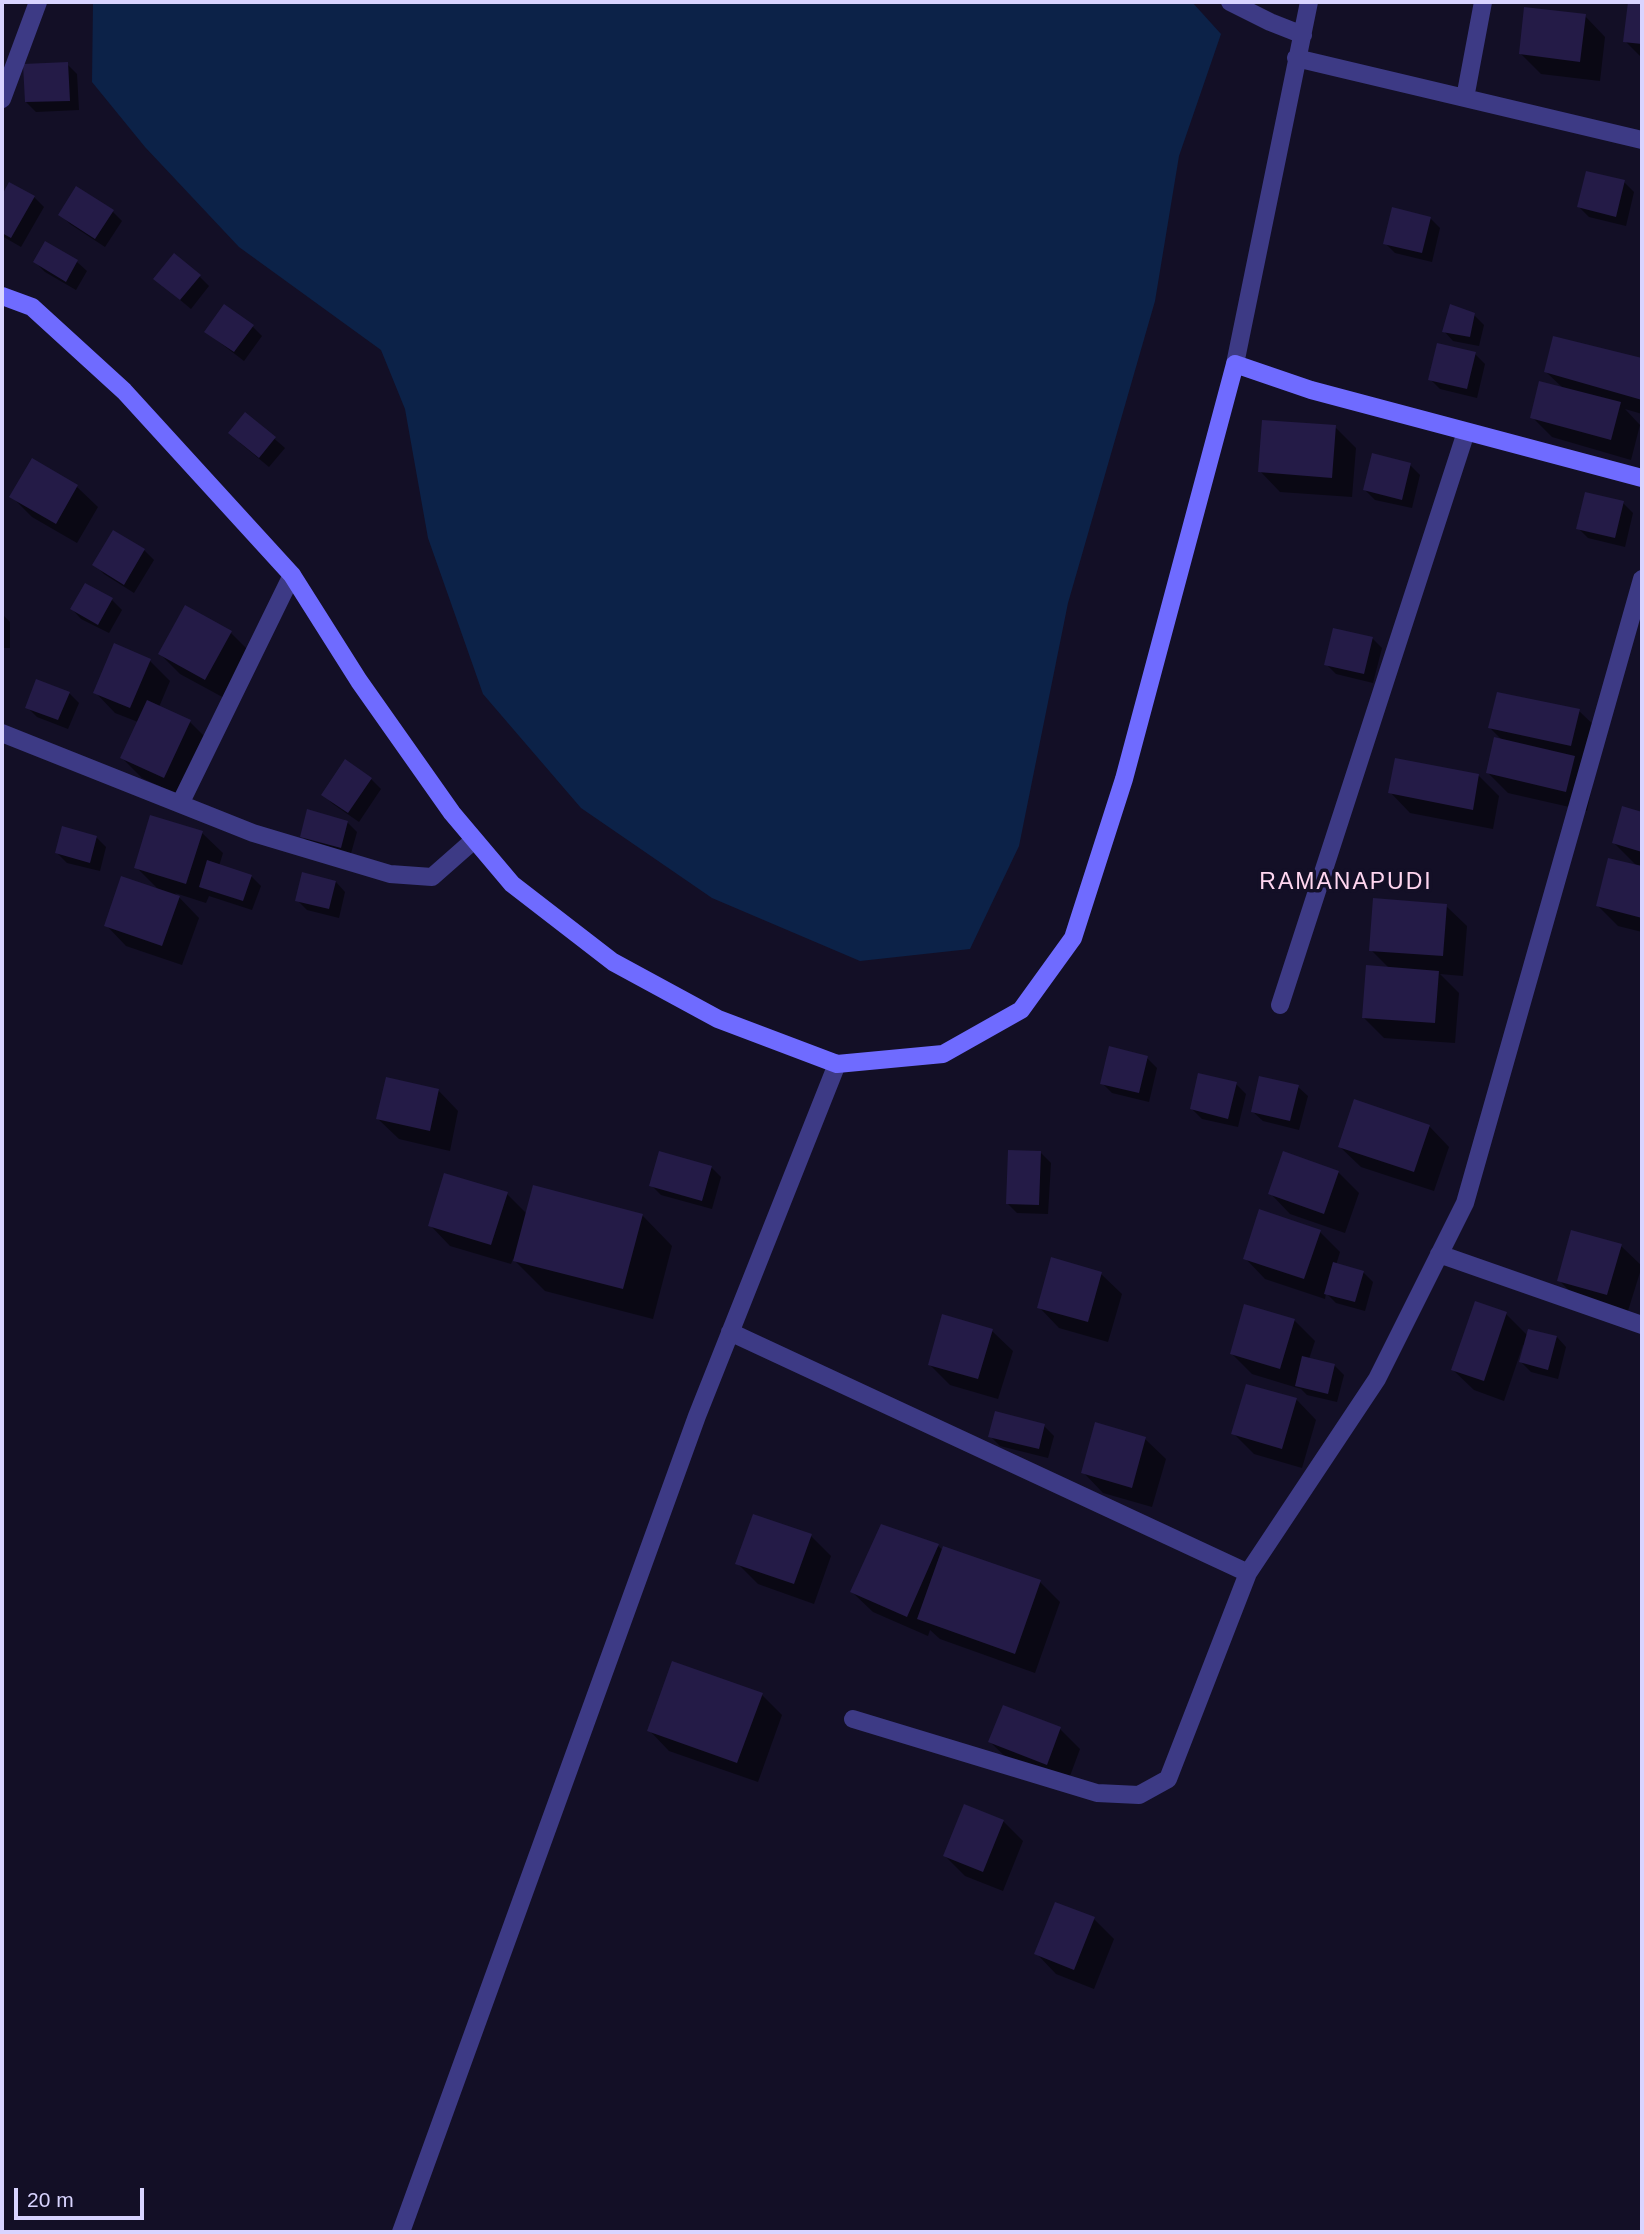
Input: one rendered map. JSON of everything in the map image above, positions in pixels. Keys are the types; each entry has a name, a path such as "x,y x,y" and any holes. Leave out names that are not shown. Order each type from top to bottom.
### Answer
{"main road":[{"path":"2,296 32,307 124,391 292,575 359,681 452,813 512,884 613,962 718,1019 836,1064 943,1054 1021,1010 1073,939 1124,779 1235,364 1311,390 1642,478"}],"street":[{"path":"2,99 38,2"},
{"path":"1230,2 1303,35"},
{"path":"1235,364 1309,2"},
{"path":"1465,98 1483,2"},
{"path":"1296,58 1642,140"},
{"path":"1280,1005 1466,432"},
{"path":"180,804 292,575"},
{"path":"853,1720 1097,1793 1139,1794 1168,1779 1248,1573 1377,1379 1465,1203 1642,579"},
{"path":"2,733 253,833 390,874 432,877 474,840"},
{"path":"401,2232 697,1416 836,1064"},
{"path":"1440,1254 1642,1325"},
{"path":"730,1332 1248,1573"}],"water":[{"path":"93,2 1192,2 1221,34 1179,156 1155,301 1068,603 1019,846 970,949 860,961 712,898 581,808 483,694 428,538 405,409 381,350 239,247 145,147 92,82"}],"building":[{"path":"1628,2 1642,2 1642,44 1623,42"},
{"path":"1524,7 1586,14 1580,62 1519,54"},
{"path":"68,62 70,101 25,102 23,64"},
{"path":"1586,171 1625,180 1616,217 1577,207"},
{"path":"9,182 35,196 11,238 2,233 2,195"},
{"path":"76,186 114,210 95,239 58,215"},
{"path":"1392,207 1431,217 1422,253 1383,244"},
{"path":"45,241 78,260 66,282 33,262"},
{"path":"174,253 201,275 180,300 153,279"},
{"path":"224,304 254,325 234,352 204,332"},
{"path":"1450,304 1475,313 1470,337 1442,332"},
{"path":"1553,336 1642,358 1642,400 1544,372"},
{"path":"1437,343 1476,352 1467,389 1428,380"},
{"path":"1539,381 1621,402 1611,440 1530,418"},
{"path":"245,412 276,437 259,458 228,433"},
{"path":"1262,420 1336,425 1332,478 1258,472"},
{"path":"1372,453 1411,463 1402,500 1363,490"},
{"path":"32,458 78,485 56,524 9,497"},
{"path":"1585,492 1624,501 1615,538 1576,529"},
{"path":"113,530 145,549 124,585 92,565"},
{"path":"85,583 113,598 98,625 70,609"},
{"path":"185,605 232,631 205,680 158,654"},
{"path":"1333,628 1373,637 1364,674 1324,665"},
{"path":"114,643 151,659 130,708 93,693"},
{"path":"36,679 70,692 58,720 25,708"},
{"path":"1497,692 1580,709 1571,746 1488,728"},
{"path":"147,700 191,720 164,778 120,758"},
{"path":"1494,737 1575,756 1566,792 1486,773"},
{"path":"1395,758 1479,774 1473,810 1388,793"},
{"path":"345,759 372,778 348,813 321,795"},
{"path":"1622,806 1642,812 1642,852 1612,843"},
{"path":"307,809 348,821 341,848 300,837"},
{"path":"150,815 203,831 186,884 134,868"},
{"path":"62,826 97,836 90,863 55,853"},
{"path":"1608,858 1642,866 1642,918 1596,906"},
{"path":"207,860 252,875 243,901 199,887"},
{"path":"302,872 336,881 329,909 295,901"},
{"path":"121,876 180,896 162,946 104,926"},
{"path":"1373,898 1447,904 1443,956 1369,951"},
{"path":"1366,965 1439,971 1435,1023 1362,1018"},
{"path":"1109,1046 1148,1056 1139,1093 1100,1084"},
{"path":"1198,1073 1237,1082 1228,1119 1190,1109"},
{"path":"1259,1076 1299,1085 1290,1121 1251,1112"},
{"path":"386,1077 439,1089 430,1131 376,1119"},
{"path":"1354,1099 1430,1125 1414,1172 1338,1147"},
{"path":"1008,1150 1041,1151 1039,1205 1006,1204"},
{"path":"659,1151 712,1166 702,1201 649,1186"},
{"path":"1283,1151 1339,1171 1324,1214 1268,1194"},
{"path":"444,1173 508,1192 491,1245 428,1226"},
{"path":"533,1185 643,1214 623,1289 513,1261"},
{"path":"1259,1209 1321,1230 1304,1279 1243,1259"},
{"path":"1571,1230 1622,1244 1607,1295 1557,1281"},
{"path":"1051,1257 1102,1272 1088,1322 1037,1308"},
{"path":"1333,1262 1364,1271 1355,1302 1324,1294"},
{"path":"1475,1301 1507,1312 1484,1381 1451,1370"},
{"path":"1244,1304 1295,1319 1280,1369 1230,1354"},
{"path":"942,1314 993,1329 978,1379 928,1365"},
{"path":"1528,1329 1557,1336 1548,1370 1519,1362"},
{"path":"1302,1356 1335,1364 1328,1394 1295,1386"},
{"path":"1246,1384 1297,1398 1282,1449 1231,1434"},
{"path":"995,1411 1045,1424 1039,1449 988,1437"},
{"path":"1095,1422 1146,1437 1132,1488 1081,1473"},
{"path":"753,1514 812,1534 794,1584 735,1564"},
{"path":"881,1524 939,1544 907,1617 850,1592"},
{"path":"943,1546 1041,1580 1015,1654 917,1619"},
{"path":"672,1661 763,1693 737,1763 647,1731"},
{"path":"1003,1705 1061,1727 1047,1765 988,1742"},
{"path":"964,1804 1004,1820 983,1872 943,1856"},
{"path":"1055,1902 1095,1917 1074,1970 1034,1954"}],"district":[{"name":"RAMANAPUDI","path":"1346,883"}]}
